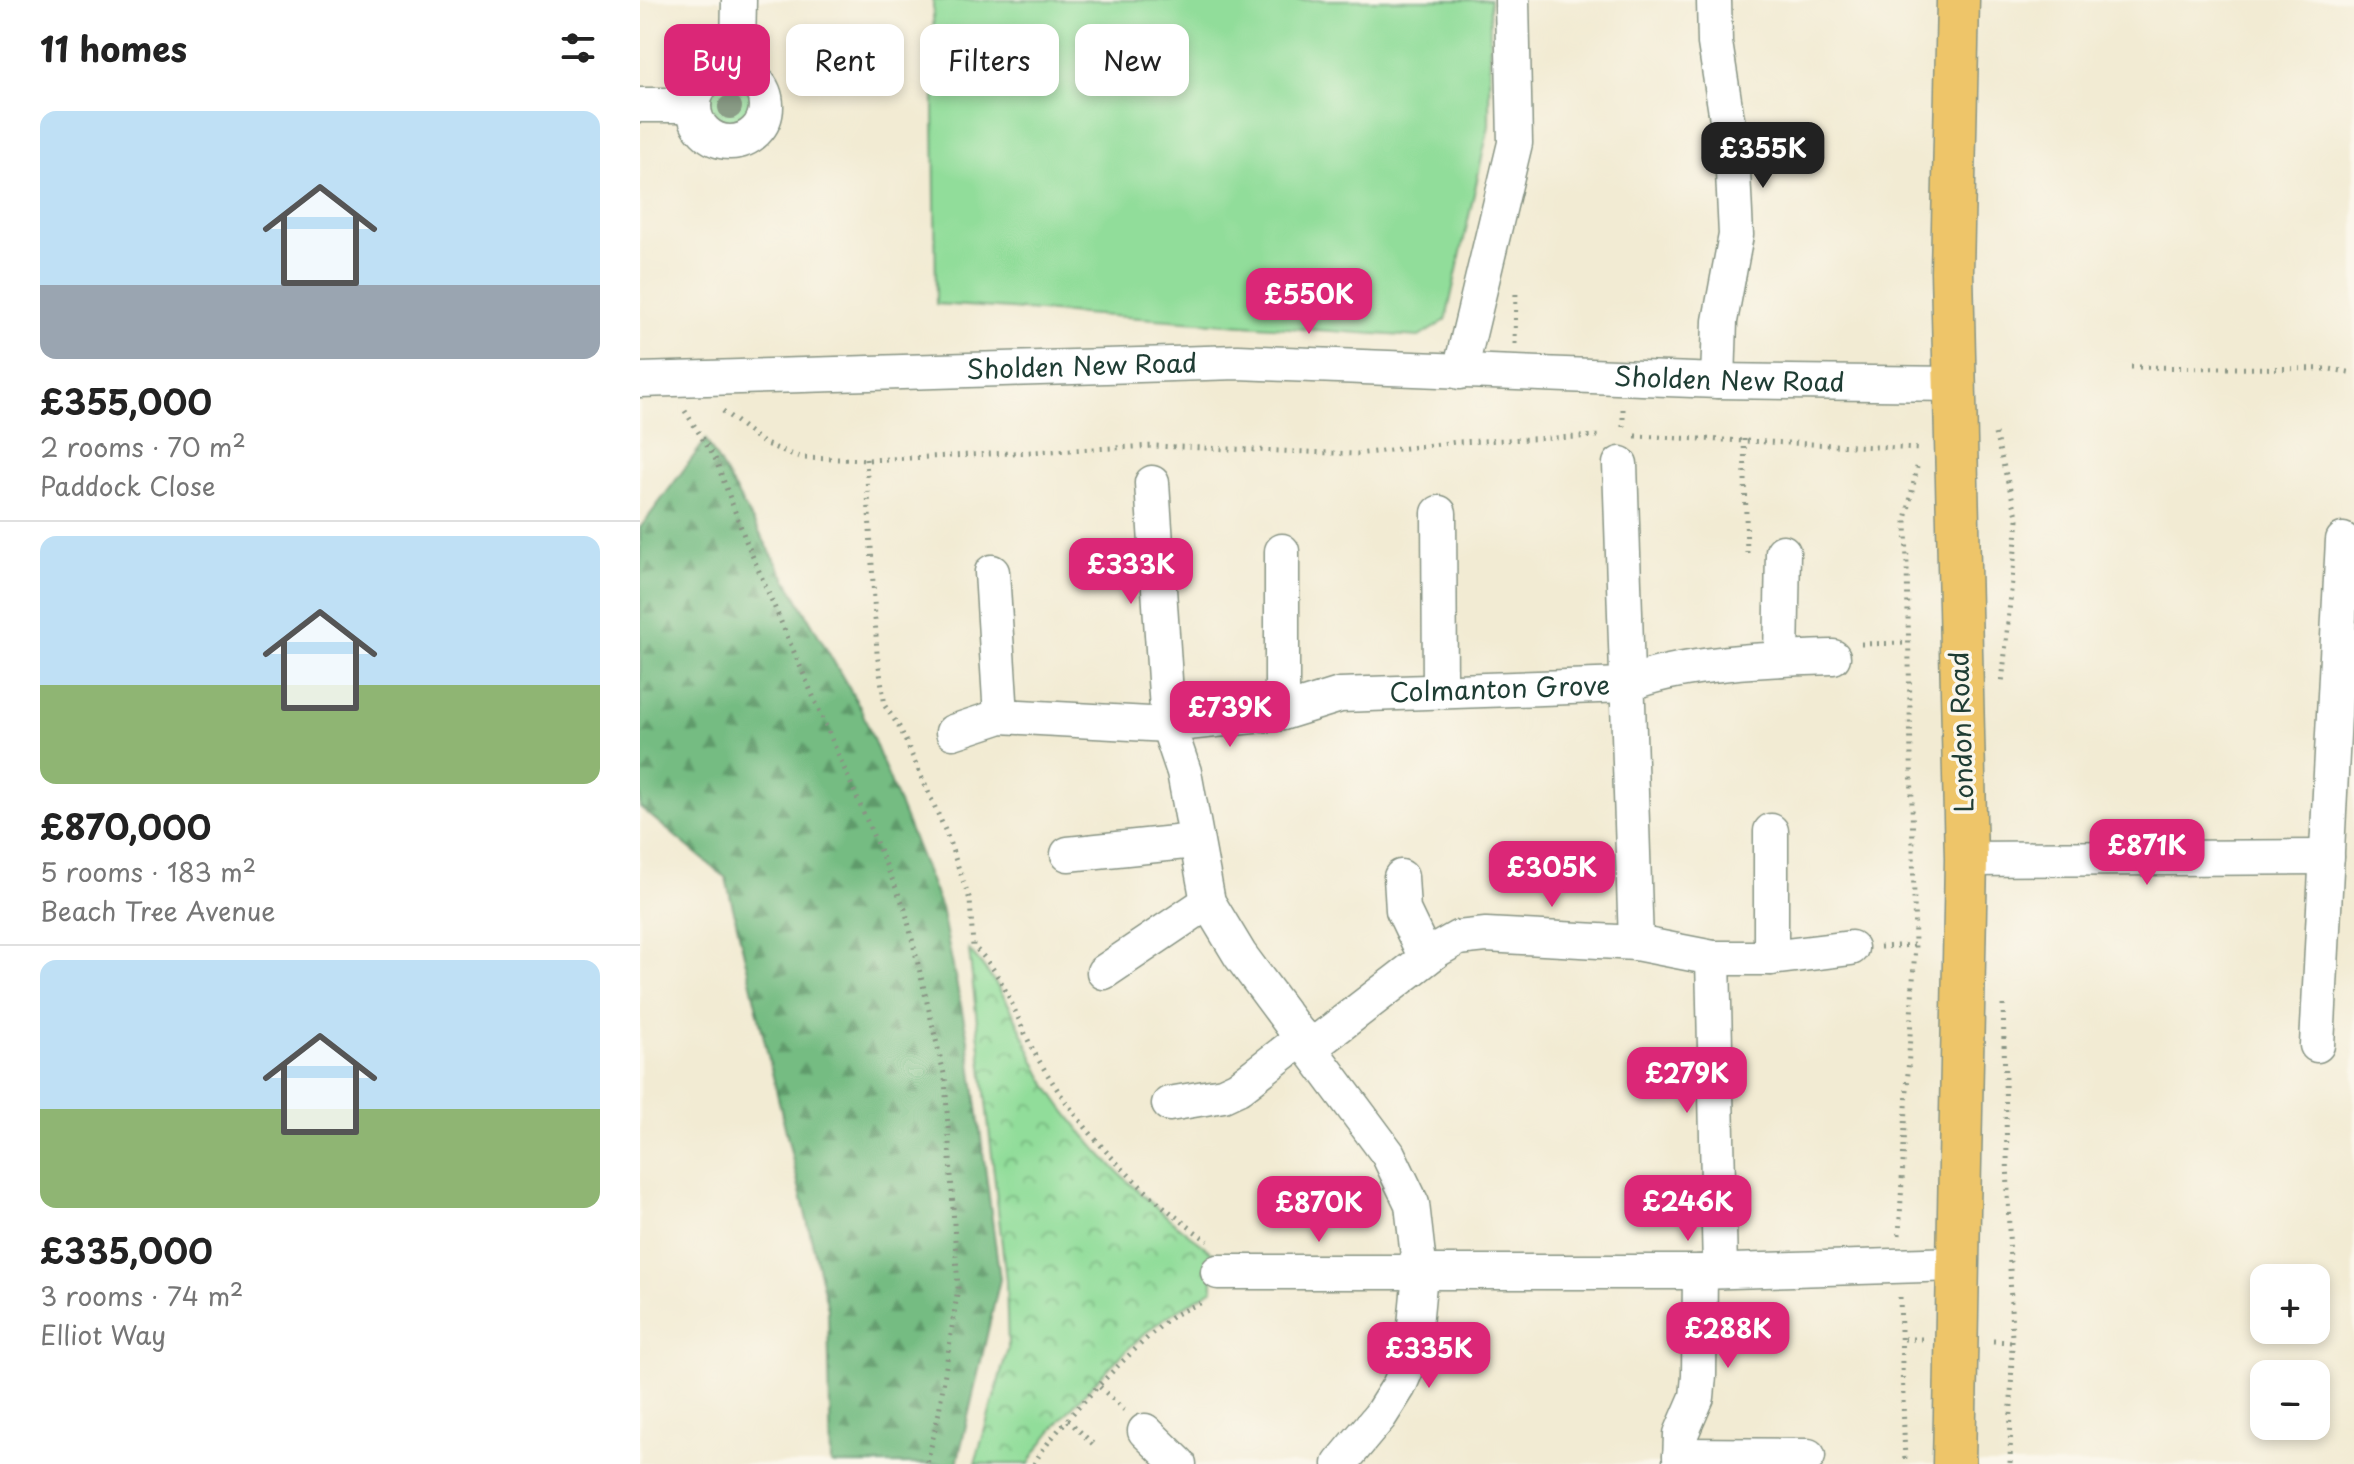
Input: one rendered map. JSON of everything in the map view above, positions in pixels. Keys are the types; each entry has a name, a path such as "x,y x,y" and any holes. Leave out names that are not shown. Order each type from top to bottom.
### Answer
{"main road":[{"name":"London Road","path":"1954,1464 1966,859 1952,272 1958,0"}],"street":[{"path":"738,24 739,0"},
{"path":"1460,372 1515,143 1512,0"},
{"path":"1714,0 1715,43 1732,151 1736,235 1720,321 1718,381"},
{"path":"696,96 696,118 711,137 734,142 756,132 767,110 765,96"},
{"path":"640,105 694,105"},
{"name":"Sholden New Road","path":"663,379 1238,362 1718,381 1956,384"},
{"path":"1622,450 1626,685 1636,943"},
{"path":"1152,483 1168,725 1184,772 1208,902 1240,955 1307,1042 1402,1179 1418,1233 1420,1274 1412,1356 1399,1386 1355,1459"},
{"path":"1439,513 1440,690"},
{"path":"2317,1045 2343,540"},
{"path":"1282,551 1282,713"},
{"path":"1781,659 1783,552"},
{"path":"992,572 1001,716"},
{"name":"Colmanton Grove","path":"953,732 1001,716 1168,725 1282,713 1340,695 1626,685 1646,677 1781,659 1833,657"},
{"path":"1771,831 1771,958"},
{"path":"1068,854 1195,841"},
{"path":"1966,859 2327,857"},
{"path":"1401,877 1403,910 1426,958"},
{"path":"1104,972 1208,902"},
{"path":"1169,1104 1223,1095 1238,1088 1458,938 1486,935 1636,943 1713,958 1771,958 1851,948"},
{"path":"1713,958 1710,1271 1698,1386 1681,1434 1680,1460 1808,1456"},
{"path":"1218,1272 1420,1274 1710,1271 1898,1263 1957,1264"},
{"path":"1145,1431 1179,1464"}],"path":[{"path":"2131,367 2330,369 2354,373"},
{"path":"1622,377 1622,450"},
{"path":"663,379 763,443 802,458 866,459 1154,446 1357,454 1457,442 1622,450 1744,439 1921,449"},
{"path":"663,379 715,458 746,541 908,925 945,1078 958,1288 939,1412 927,1464"},
{"path":"1905,1464 1904,1339 1898,1263 1915,945 1906,520 1921,449 1921,434"},
{"path":"1744,439 1747,561"},
{"path":"866,459 877,653 885,706 900,728 945,830 970,900 973,946 991,963 1010,994 1036,1055 1064,1100 1116,1164 1168,1212 1214,1245 1218,1272 1213,1297 1175,1315 1068,1420 1034,1464"},
{"path":"1833,657 1837,645 1908,643"},
{"path":"1068,1420 1095,1446"}],"green space":[{"path":"933,0 1490,0 1489,126 1446,320 1419,337 936,304 934,96 1059,96 1059,24 933,24"},
{"path":"709,96 752,97 752,115 739,128 721,128 708,115"},
{"path":"706,440 861,709 941,908 968,1040 1000,1279 957,1464 831,1464 828,1309 726,878 640,807 640,528"},
{"path":"969,950 1005,998 1043,1078 1084,1135 1145,1198 1213,1253 1213,1289 1165,1318 1132,1345 1071,1408 1029,1464 975,1464 1008,1348 1006,1281"}]}
